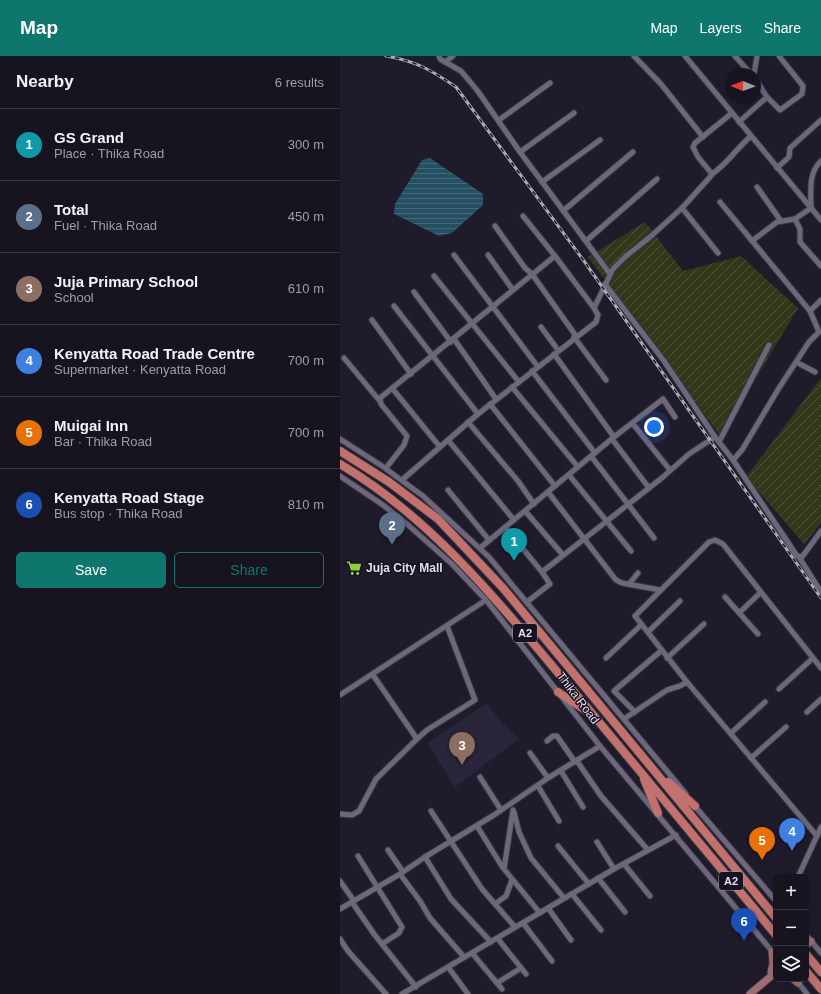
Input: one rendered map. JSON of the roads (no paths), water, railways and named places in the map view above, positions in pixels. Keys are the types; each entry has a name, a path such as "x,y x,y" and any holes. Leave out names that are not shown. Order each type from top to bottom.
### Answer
{"highway":[{"name":"Thika Road","path":"340,451 394,485 438,519 503,588 773,914"},
{"name":"Thika Road","path":"340,464 398,504 444,544 503,607 773,931"},
{"path":"558,692 592,714"},
{"path":"651,767 695,806"},
{"path":"641,772 658,813"},
{"path":"809,958 821,972"},
{"path":"809,975 821,989"}],"main road":[{"path":"750,994 772,975 773,962"}],"street":[{"path":"439,56 445,62 460,71 477,90 520,152 610,274"},
{"path":"445,62 453,56"},
{"path":"634,56 661,84 703,137"},
{"path":"685,56 821,220"},
{"path":"735,56 746,68"},
{"path":"754,68 757,56"},
{"path":"761,88 767,97 780,110 802,94 804,90 803,86 779,56"},
{"path":"499,120 550,83"},
{"path":"739,122 767,97"},
{"path":"520,152 574,113"},
{"path":"712,174 698,157 694,147 695,143 732,113"},
{"path":"777,168 789,157 790,148 821,120"},
{"path":"594,308 610,274 625,257 650,237 697,194 712,174 725,165 738,147 751,136"},
{"path":"542,182 600,140"},
{"path":"563,211 633,152"},
{"path":"811,208 813,171 821,161"},
{"path":"586,241 657,179"},
{"path":"757,187 782,221"},
{"path":"720,202 810,311 820,332 809,342 742,450 733,460"},
{"path":"682,208 718,253"},
{"path":"752,241 777,222 795,220 811,208"},
{"path":"402,480 496,399 598,319 598,315 594,308 523,216"},
{"path":"795,220 800,229 800,242 821,266"},
{"path":"495,226 525,268 532,274 606,380"},
{"path":"454,255 538,367"},
{"path":"488,255 512,290"},
{"path":"379,400 555,256"},
{"path":"434,276 518,382"},
{"path":"606,284 664,361 799,557 821,592"},
{"path":"414,292 496,399"},
{"path":"810,311 821,300"},
{"path":"394,306 432,357 478,414"},
{"path":"372,320 411,374"},
{"path":"541,327 613,438 649,488"},
{"path":"542,572 583,538 649,488 689,454 717,440 769,345"},
{"path":"344,358 407,436 404,446 386,468"},
{"path":"796,362 815,372"},
{"path":"532,371 654,538"},
{"path":"512,386 578,467"},
{"path":"392,388 440,447"},
{"path":"480,548 613,438 663,400 675,417"},
{"path":"490,404 555,486"},
{"path":"468,422 518,481 534,504"},
{"path":"633,424 670,470"},
{"name":"Thika Road","path":"340,439 386,468 423,496 480,548 507,576 695,806 773,897"},
{"path":"448,440 514,520"},
{"path":"569,475 631,551"},
{"name":"Thika Road","path":"340,476 383,505 408,525 452,564 486,600 600,746 658,813 773,953"},
{"path":"448,490 489,540"},
{"path":"548,492 616,580 660,590"},
{"path":"525,511 563,555"},
{"path":"505,527 550,584 527,602"},
{"path":"799,557 804,554 821,531"},
{"path":"817,836 667,658 635,616 710,542 715,540 723,544 760,593 821,668"},
{"path":"629,584 638,573"},
{"path":"739,613 760,593"},
{"path":"725,597 758,634"},
{"path":"340,695 373,675 486,600"},
{"path":"648,632 680,601"},
{"path":"667,658 704,624"},
{"path":"606,658 641,625"},
{"path":"340,814 352,815 359,811 376,779 417,739 427,730 475,700 447,626"},
{"path":"635,712 614,690 662,650"},
{"path":"779,689 813,658"},
{"path":"373,675 417,739"},
{"path":"624,719 667,690 687,682"},
{"path":"807,712 821,699"},
{"path":"731,733 765,702"},
{"path":"751,758 786,727"},
{"path":"547,741 553,736 557,736 601,796 648,850"},
{"path":"340,909 477,826 548,778 600,746"},
{"path":"530,753 548,778"},
{"path":"561,771 583,807"},
{"path":"480,777 501,810"},
{"path":"538,786 559,821"},
{"path":"511,804 519,832 531,858 564,898"},
{"path":"504,869 513,810"},
{"path":"430,811 450,842 495,904 515,927"},
{"path":"477,826 512,880 540,912"},
{"path":"799,874 821,827"},
{"path":"402,994 598,878 676,836"},
{"path":"596,842 614,869"},
{"path":"558,846 589,884"},
{"path":"388,850 430,918 464,957"},
{"path":"358,856 376,888 402,927 399,933 382,944"},
{"path":"425,857 451,899 491,942"},
{"path":"624,864 650,896"},
{"path":"598,878 625,912"},
{"path":"495,904 506,896 512,880"},
{"path":"340,881 382,944 416,986"},
{"path":"572,894 601,930"},
{"path":"548,908 571,940"},
{"path":"523,923 552,961"},
{"path":"498,938 526,974"},
{"path":"340,939 348,952 386,994"},
{"path":"809,942 821,953"},
{"path":"472,953 502,989"},
{"path":"448,967 468,994"},
{"path":"497,983 521,968"},
{"path":"797,982 807,994"}],"water":[{"path":"430,158 483,194 483,205 452,233 439,236 394,214 395,204 422,160"}],"railway":[{"path":"386,56 397,58 423,67 456,87 584,261 821,598"}],"place":[{"name":"Total","path":"392,545"},
{"name":"GS Grand","path":"514,561"},
{"name":"Juja City Mall","path":"354,568"},
{"name":"Juja Primary School","path":"462,765"},
{"name":"Kenyatta Road Trade Centre","path":"792,851"},
{"name":"Muigai Inn","path":"762,860"},
{"name":"Kenyatta Road Stage","path":"744,941"}]}
